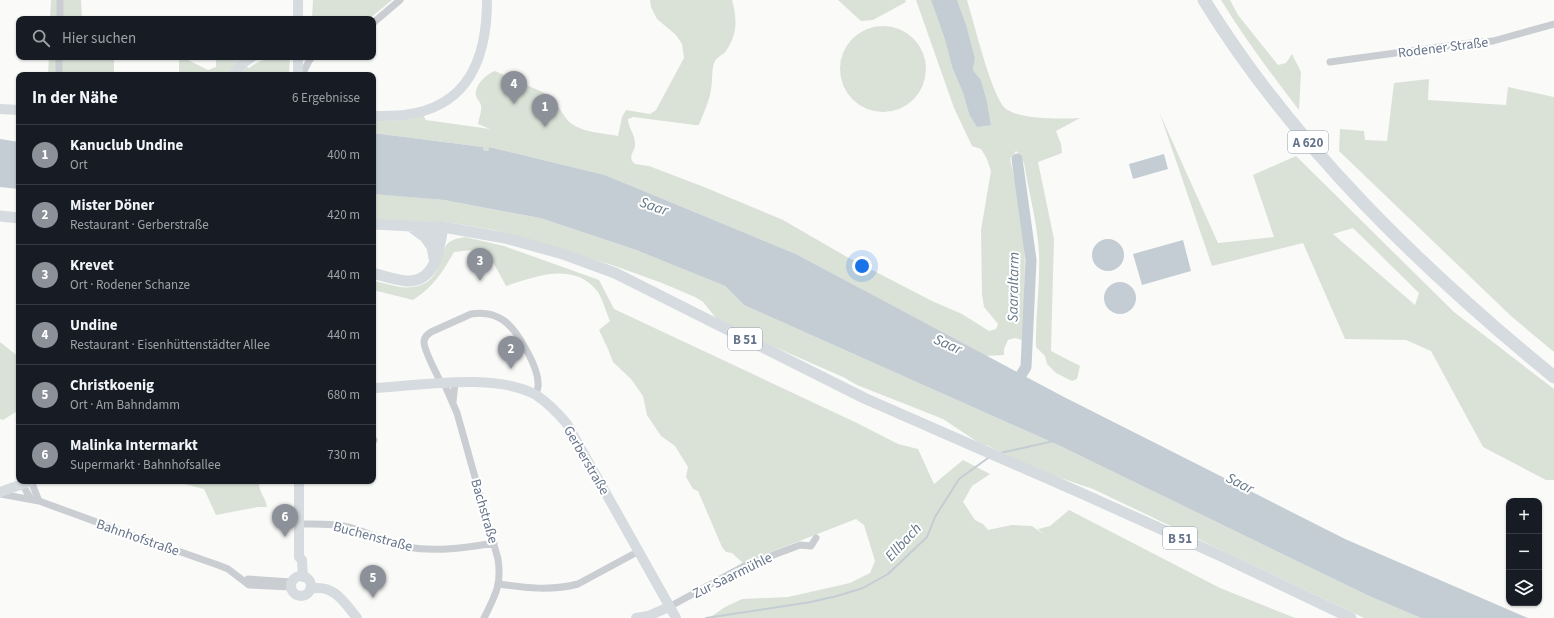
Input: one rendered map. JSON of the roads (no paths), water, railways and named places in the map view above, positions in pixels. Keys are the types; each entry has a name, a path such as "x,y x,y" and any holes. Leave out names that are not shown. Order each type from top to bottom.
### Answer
{"highway":[{"name":"A 620","path":"1204,0 1225,35 1259,82 1299,131 1342,179 1408,247 1453,290 1554,377"},
{"name":"A 620","path":"1213,0 1246,52 1265,77 1304,125 1338,163 1384,212 1458,284 1554,367"}],"main road":[{"path":"0,216 16,218"},
{"name":"B 51","path":"376,224 438,227 496,236 534,245 586,261 615,273 852,392 1008,460 1221,556 1351,618"},
{"path":"410,226 425,237 432,247"},
{"path":"434,264 432,247 438,227"},
{"path":"376,274 408,281 421,278 428,273 438,256 438,227"}],"street":[{"path":"60,0 60,16"},
{"path":"298,0 299,16"},
{"path":"299,16 303,0"},
{"path":"376,20 391,3 400,0"},
{"path":"376,116 404,115 429,109 451,97 462,87 470,76 482,52 485,37 487,0"},
{"name":"Rodener Straße","path":"1330,62 1461,44 1494,41 1554,24"},
{"path":"59,60 59,72"},
{"path":"235,72 248,60"},
{"path":"298,60 301,72"},
{"path":"302,72 304,60"},
{"path":"303,72 310,60"},
{"path":"0,108 16,110"},
{"name":"Bachstraße","path":"484,618 499,584 500,572 494,543 453,402 426,349 424,342 425,336 471,314 489,314 504,320 520,338 538,376 539,385 535,395"},
{"path":"376,382 393,382 404,385"},
{"name":"Gerberstraße","path":"404,385 443,383 503,384 535,395 557,412 567,424 676,618"},
{"name":"Bachstraße","path":"453,402 455,383"},
{"path":"376,388 404,385"},
{"name":"Bahnhofstraße","path":"0,493 23,484"},
{"path":"28,484 31,499"},
{"path":"29,484 39,501"},
{"path":"299,484 299,557 302,560 300,582 335,593 348,605 357,618"},
{"name":"Bahnhofstraße","path":"0,493 39,501 218,565 228,569 245,582 248,579 300,582"},
{"name":"Buchenstraße","path":"300,524 348,527 405,547 425,549 468,548 494,543"},
{"name":"Zur Saarmühle","path":"667,603 744,566 800,545 811,546 816,538"},
{"path":"499,584 516,587 568,587 578,584 638,551"},
{"path":"638,617 648,616 667,603"}],"water":[{"path":"931,0 957,0 966,24 975,58 973,70 981,80 987,101 991,125 977,127 969,114 963,93 952,67 945,40"},
{"name":"Saar","path":"376,133 483,147 483,150 488,151 489,147 605,175 796,254 1064,397 1345,539 1528,618 1421,618 1369,596 1058,445 744,305 725,286 636,250 540,218 444,200 376,194"},
{"path":"0,139 16,142 16,189 0,187"},
{"path":"1164,154 1168,169 1133,179 1129,164"},
{"path":"1105,239 1111,239 1120,243 1124,255 1120,267 1111,271 1105,271 1096,267 1092,258 1092,252 1096,243"},
{"path":"1183,240 1191,271 1142,285 1133,254"},
{"path":"1117,282 1123,282 1132,286 1136,298 1132,310 1123,314 1117,314 1108,310 1104,301 1104,295 1108,286"}],"waterway":[{"name":"Saaraltarm","path":"1013,388 1026,367 1031,260 1017,159"},
{"name":"Ellbach","path":"1000,453 1054,441"},
{"name":"Ellbach","path":"706,618 811,602 837,596 863,588 888,574 927,537 935,517 959,479 988,458"}],"place":[{"name":"Undine","path":"514,104"},
{"name":"Kanuclub Undine","path":"545,127"},
{"name":"Krevet","path":"480,281"},
{"name":"Mister Döner","path":"511,369"},
{"name":"Malinka Intermarkt","path":"285,537"},
{"name":"Christkoenig","path":"373,598"}]}
